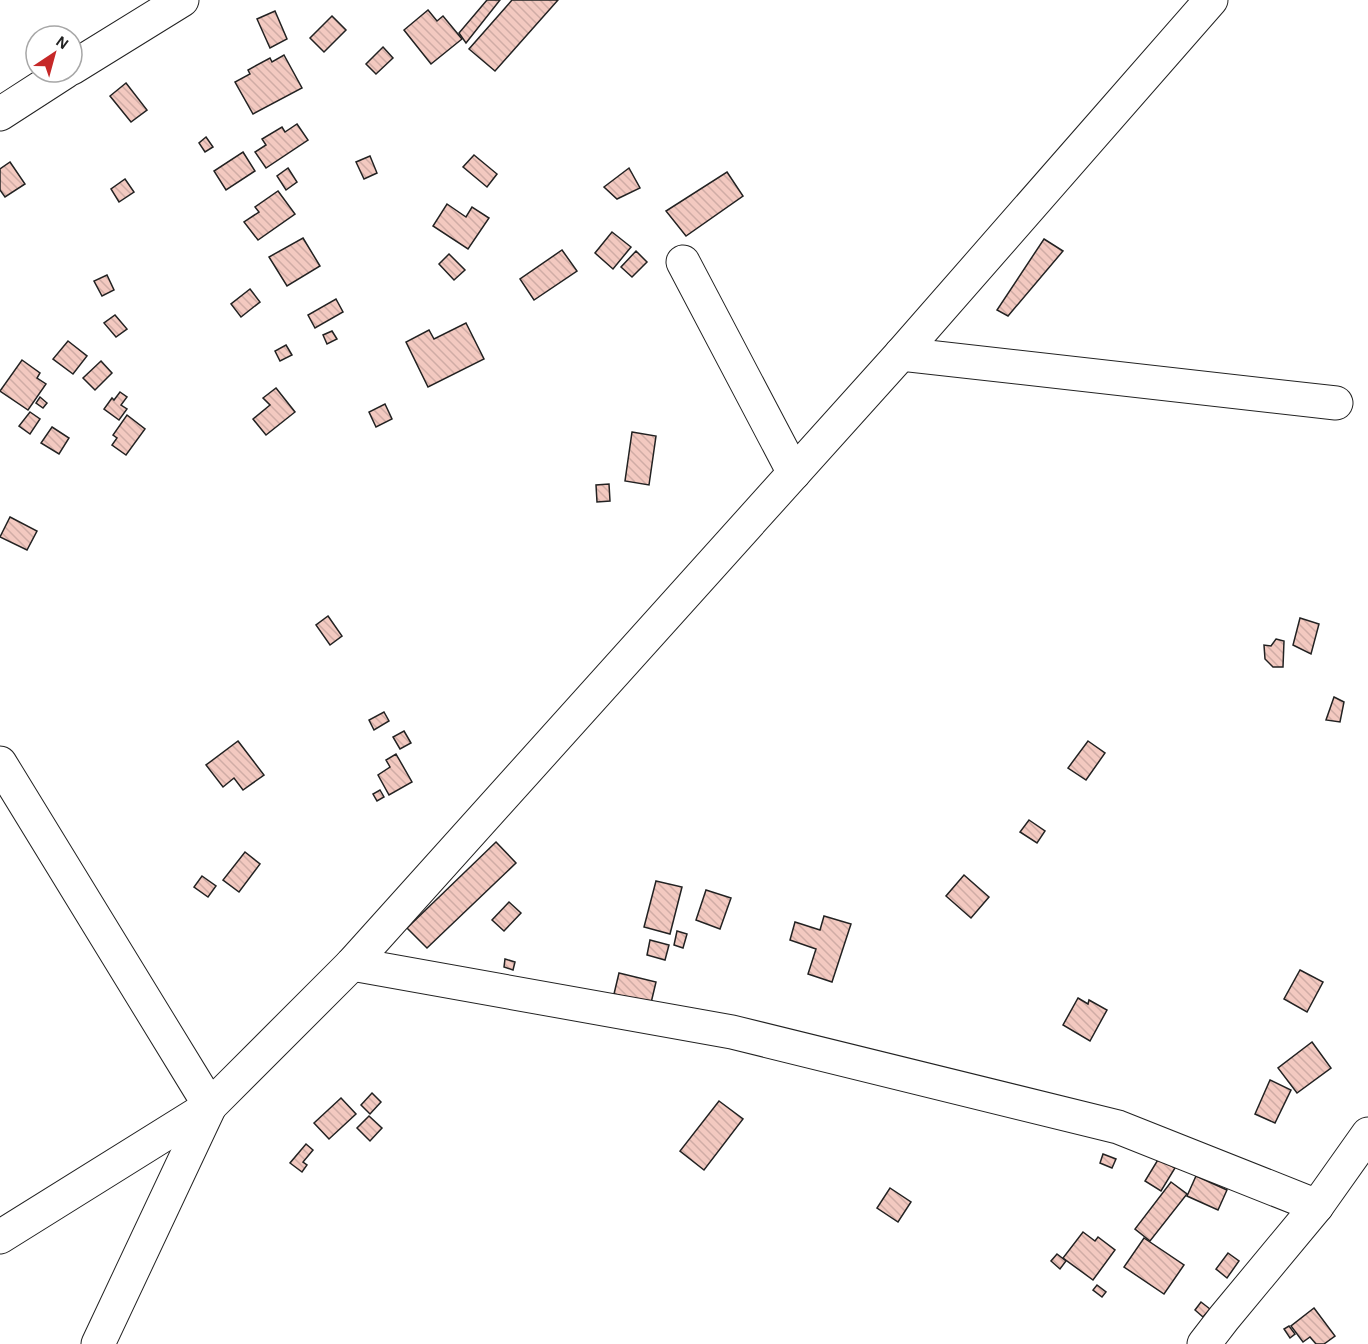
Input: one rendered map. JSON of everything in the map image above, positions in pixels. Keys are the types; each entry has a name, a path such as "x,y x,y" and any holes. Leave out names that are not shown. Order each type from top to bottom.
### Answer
{"street":[{"path":"84,61 182,0"},
{"path":"0,1237 210,1106 352,964 901,354 1211,0"},
{"path":"0,114 46,84"},
{"path":"683,262 794,472"},
{"path":"901,354 1336,403"},
{"path":"0,763 210,1106"},
{"path":"352,964 732,1032 1107,1124 1317,1206"},
{"path":"98,1344 210,1106"},
{"path":"1204,1344 1317,1206 1368,1134"}],"building":[{"path":"487,0 500,0 466,43 459,33"},
{"path":"512,0 558,0 495,71 469,49"},
{"path":"428,10 437,21 443,16 462,39 431,64 404,30"},
{"path":"275,11 287,39 270,48 257,19"},
{"path":"332,16 346,30 324,52 310,38"},
{"path":"383,47 393,58 376,74 366,64"},
{"path":"284,55 302,88 253,114 235,82 250,74 248,70 270,58 272,62"},
{"path":"126,83 147,110 131,122 110,96"},
{"path":"297,124 308,140 266,168 255,152 266,145 262,139 282,127 285,132"},
{"path":"206,137 213,147 205,152 199,143"},
{"path":"243,152 255,171 226,190 214,171"},
{"path":"474,155 497,174 487,187 463,167"},
{"path":"370,156 377,173 364,179 356,162"},
{"path":"10,162 25,184 5,197 0,190 0,169"},
{"path":"288,168 297,182 286,190 277,176"},
{"path":"629,168 640,188 617,199 604,187"},
{"path":"727,172 743,196 686,236 666,211"},
{"path":"125,179 134,192 119,202 111,189"},
{"path":"278,191 295,214 258,240 244,222 259,212 255,207"},
{"path":"447,204 466,217 472,207 489,218 468,249 433,226"},
{"path":"612,232 631,247 613,269 595,253"},
{"path":"303,238 320,266 287,286 269,257"},
{"path":"1044,239 1063,251 1008,316 997,310"},
{"path":"562,250 577,271 534,300 520,279"},
{"path":"636,251 647,262 632,277 621,267"},
{"path":"449,254 465,270 454,280 439,264"},
{"path":"107,275 114,290 102,296 94,281"},
{"path":"250,289 260,302 241,317 231,304"},
{"path":"336,299 343,312 315,328 308,315"},
{"path":"115,315 127,329 116,337 104,323"},
{"path":"466,323 484,359 428,387 406,342 429,330 434,339"},
{"path":"332,331 337,339 327,344 323,335"},
{"path":"68,341 87,356 73,374 53,359"},
{"path":"286,345 292,355 280,361 275,351"},
{"path":"22,360 40,373 37,378 46,384 28,410 0,391"},
{"path":"101,361 112,373 95,390 83,378"},
{"path":"276,388 295,412 266,435 253,419 270,405 263,398"},
{"path":"120,392 127,397 121,405 127,409 119,420 104,409"},
{"path":"40,397 47,403 43,408 36,403"},
{"path":"385,404 392,419 376,427 369,412"},
{"path":"30,412 40,419 30,434 19,426"},
{"path":"127,415 145,429 126,455 112,445 117,438 113,435"},
{"path":"52,427 69,438 59,454 41,443"},
{"path":"632,432 656,436 649,485 625,481"},
{"path":"609,484 610,501 597,502 596,485"},
{"path":"10,517 37,531 27,550 0,537"},
{"path":"328,616 342,636 330,645 316,625"},
{"path":"1300,618 1319,624 1311,654 1293,645"},
{"path":"1276,639 1284,641 1283,667 1273,667 1265,659 1264,645 1271,646"},
{"path":"1334,697 1344,702 1340,722 1326,720"},
{"path":"384,712 389,721 374,730 369,720"},
{"path":"404,731 411,743 400,749 393,737"},
{"path":"238,741 264,775 243,790 234,778 223,787 206,765"},
{"path":"1088,741 1105,753 1086,780 1068,768"},
{"path":"396,754 412,782 389,795 378,775 390,767 386,760"},
{"path":"380,790 384,797 377,801 373,794"},
{"path":"1029,820 1045,831 1037,843 1020,832"},
{"path":"496,842 516,863 427,948 407,928"},
{"path":"245,852 260,864 239,892 223,880"},
{"path":"964,875 989,897 971,918 946,896"},
{"path":"202,876 216,886 208,897 194,887"},
{"path":"656,881 682,887 670,934 644,927"},
{"path":"706,890 731,898 720,929 696,920"},
{"path":"509,902 521,913 504,931 492,920"},
{"path":"824,916 851,924 832,982 808,974 816,949 790,940 795,922 820,930"},
{"path":"677,931 687,934 683,948 674,945"},
{"path":"650,940 669,945 665,960 647,955"},
{"path":"505,959 515,962 513,970 504,967"},
{"path":"1300,970 1323,982 1307,1012 1284,999"},
{"path":"619,973 656,982 651,1003 614,994"},
{"path":"1078,998 1088,1004 1089,1000 1107,1010 1090,1041 1063,1025"},
{"path":"1312,1042 1331,1068 1297,1093 1278,1068"},
{"path":"1270,1080 1291,1090 1275,1123 1255,1114"},
{"path":"372,1093 381,1102 370,1114 361,1105"},
{"path":"341,1098 356,1114 329,1139 314,1123"},
{"path":"719,1101 743,1119 704,1170 680,1151"},
{"path":"369,1116 382,1128 370,1141 357,1128"},
{"path":"306,1144 313,1150 303,1162 307,1165 302,1172 290,1163"},
{"path":"1103,1154 1116,1159 1112,1168 1100,1163"},
{"path":"1159,1158 1175,1168 1161,1191 1145,1181"},
{"path":"1196,1176 1227,1190 1218,1210 1187,1196"},
{"path":"1171,1182 1187,1194 1150,1241 1135,1229"},
{"path":"890,1188 911,1202 898,1222 877,1208"},
{"path":"1083,1232 1095,1241 1098,1237 1115,1250 1093,1280 1063,1258"},
{"path":"1144,1238 1184,1265 1164,1294 1124,1267"},
{"path":"1228,1253 1239,1261 1227,1278 1216,1269"},
{"path":"1057,1254 1066,1261 1060,1269 1051,1261"},
{"path":"1097,1285 1106,1292 1102,1297 1093,1290"},
{"path":"1201,1302 1210,1309 1203,1317 1195,1310"},
{"path":"1314,1308 1335,1336 1324,1344 1316,1344 1310,1337 1303,1342 1291,1326"},
{"path":"1289,1326 1295,1334 1290,1338 1284,1329"}]}
